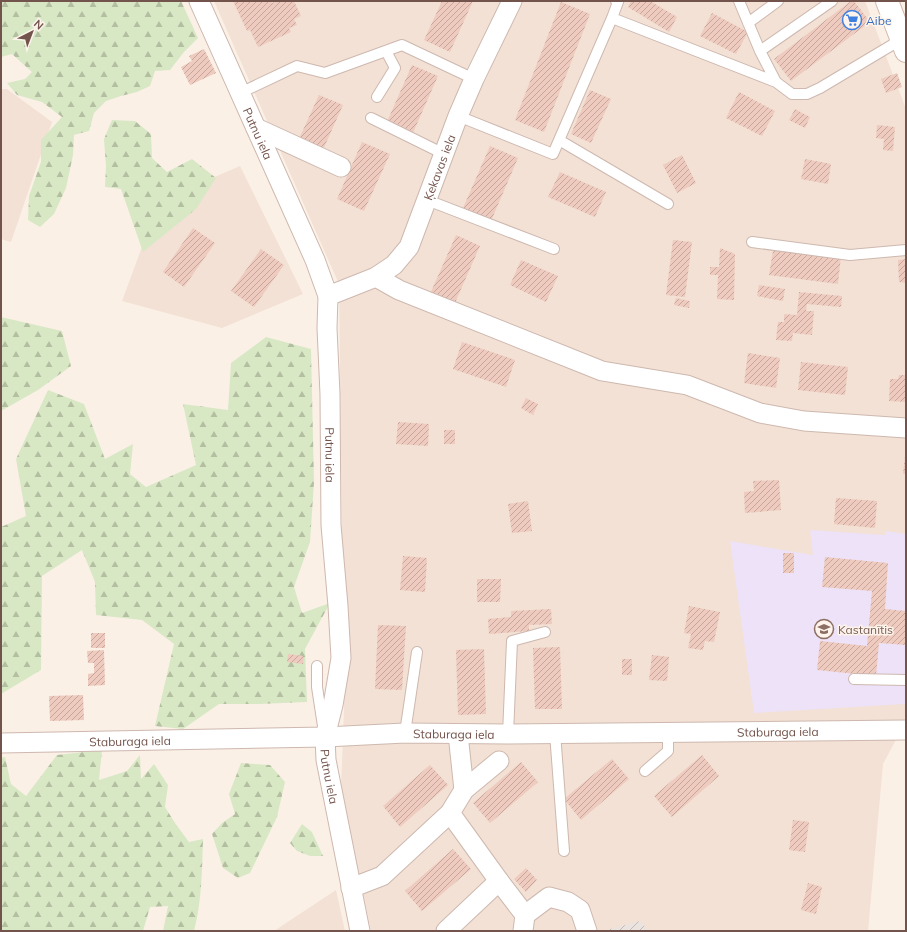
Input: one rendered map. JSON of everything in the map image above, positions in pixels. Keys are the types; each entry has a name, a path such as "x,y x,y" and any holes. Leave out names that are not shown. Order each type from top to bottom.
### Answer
{"main road":[{"path":"887,1 903,44"}],"street":[{"name":"Putnu iela","path":"199,1 315,260 328,296 327,328 330,394 331,525 341,658 333,705 325,737 326,760 360,931"},
{"name":"Ķekavas iela","path":"328,296 376,277 394,265 409,247 458,116 474,79 512,1"},
{"path":"256,128 341,167"},
{"path":"376,277 399,290 602,371 687,385 760,413 804,421 906,428"},
{"name":"Staburaga iela","path":"1,743 325,737 405,733 508,734 906,730"},
{"path":"458,734 464,790"},
{"path":"351,888 382,876 450,813 464,790 500,761"},
{"path":"450,813 499,881 524,923 549,897 568,902 580,910 587,931"},
{"path":"446,931 499,881"}],"lane":[{"path":"458,116 553,154 612,18 618,2 616,1"},
{"path":"739,1 760,51 776,82"},
{"path":"748,23 778,1"},
{"path":"760,51 832,1"},
{"path":"612,18 776,82 792,94 807,94 820,88 892,45 903,44"},
{"path":"240,93 297,66 325,73 402,45 474,79"},
{"path":"377,97 394,68 386,51"},
{"path":"371,118 444,154"},
{"path":"559,140 668,204"},
{"path":"427,200 554,250"},
{"path":"752,242 850,256 906,250"},
{"path":"508,734 512,641 545,632"},
{"path":"405,733 417,652"},
{"path":"317,666 317,687 325,737"},
{"path":"854,679 906,680"},
{"path":"645,771 668,752 668,732"},
{"path":"555,733 564,851"}],"shaded area":[{"path":"214,1 865,1 906,109 906,721 883,764 868,931 371,931 341,788 344,711 339,284"},
{"path":"1,89 7,89 52,122 11,242 1,239"},
{"path":"240,166 303,294 222,328 122,301 159,201"},
{"name":"Kastanītis","path":"810,530 885,535 885,531 906,534 906,704 754,713 730,541 813,555"},
{"path":"336,890 345,931 274,931"},
{"path":"640,921 649,931 603,931"}],"green space":[{"path":"1,1 181,1 198,38 184,52 170,70 155,71 150,86 137,92 106,101 94,113 89,131 74,135 73,155 66,188 54,214 40,227 28,220 29,196 41,162 41,140 62,117 42,102 17,95 7,83 25,79 32,72 12,54 1,57"},
{"path":"112,120 135,121 151,134 152,158 167,172 192,159 216,178 196,209 143,252 121,189 105,187 106,166 104,139"},
{"path":"1,317 62,331 71,366 38,390 1,411"},
{"path":"266,337 311,349 314,482 310,542 294,587 302,613 330,603 305,649 307,702 219,704 183,729 155,726 174,644 142,620 96,615 95,582 82,550 42,576 41,670 1,694 1,527 26,516 16,459 48,390 84,404 105,459 133,444 130,474 146,487 196,465 183,404 228,410 231,363"},
{"path":"102,750 99,780 127,771 140,755 141,779 154,764 168,785 165,807 175,823 189,842 203,839 200,897 194,931 163,931 168,906 150,907 143,931 1,931 1,758 5,757 11,784 26,796 57,755"},
{"path":"241,763 270,765 285,782 277,817 250,873 238,878 223,868 212,834 222,823 235,814 229,794"},
{"path":"302,824 312,832 323,856 310,856 297,851 290,843"}],"building":[{"path":"233,1 271,1 272,3 277,1 294,1 301,16 294,19 297,25 289,28 291,32 258,47 250,30 247,31"},
{"path":"442,1 473,1 450,52 424,40"},
{"path":"631,1 650,1 677,17 669,32 628,7"},
{"path":"851,1 854,1 870,22 791,81 774,59"},
{"path":"561,2 590,14 544,132 515,120"},
{"path":"712,13 748,32 736,54 700,36"},
{"path":"204,49 216,73 190,85 181,67 192,61 189,56"},
{"path":"412,65 438,76 412,135 386,124"},
{"path":"897,73 902,87 886,93 881,79"},
{"path":"590,90 611,99 591,143 571,134"},
{"path":"739,92 775,111 762,136 726,118"},
{"path":"319,95 343,105 322,152 298,141"},
{"path":"795,109 810,117 805,128 789,120"},
{"path":"877,125 895,127 893,151 883,150 884,139 876,138"},
{"path":"362,142 390,154 364,211 337,199"},
{"path":"490,146 518,158 491,221 463,208"},
{"path":"682,155 696,183 677,193 663,165"},
{"path":"805,159 831,164 828,184 801,179"},
{"path":"560,172 606,192 595,217 548,197"},
{"path":"193,228 215,243 184,287 163,272"},
{"path":"456,235 480,246 454,305 430,294"},
{"path":"673,240 692,242 685,297 666,295"},
{"path":"720,248 735,254 734,300 717,299 718,275 710,275 710,267 719,267"},
{"path":"261,249 284,265 254,307 231,291"},
{"path":"773,251 841,256 838,284 769,275"},
{"path":"906,259 906,283 899,282 898,260"},
{"path":"521,260 558,276 546,302 510,285"},
{"path":"759,285 785,289 783,301 757,296"},
{"path":"799,292 842,296 841,307 807,304 806,311 814,311 812,335 793,333 792,341 776,340 778,322 784,322 784,314 797,315"},
{"path":"676,298 690,301 689,308 674,305"},
{"path":"462,342 515,360 506,387 453,369"},
{"path":"748,353 780,358 776,388 744,383"},
{"path":"801,362 848,367 845,395 798,390"},
{"path":"899,375 906,375 906,402 889,401 890,379 898,379"},
{"path":"526,398 538,404 533,415 521,408"},
{"path":"398,422 429,424 428,446 396,444"},
{"path":"444,430 455,430 455,444 444,444"},
{"path":"905,456 906,474 903,474"},
{"path":"779,480 781,510 745,513 744,492 754,491 753,481"},
{"path":"836,498 877,501 875,528 834,524"},
{"path":"528,501 532,531 512,533 508,504"},
{"path":"783,553 794,553 794,573 783,573"},
{"path":"403,556 427,558 425,592 400,590"},
{"path":"825,557 888,563 885,609 906,611 906,645 879,643 876,676 817,670 820,641 867,646 872,591 822,587"},
{"path":"477,579 501,579 500,602 477,602"},
{"path":"689,606 720,612 714,642 705,641 703,650 688,648 691,634 684,633"},
{"path":"551,609 552,624 529,625 529,631 489,634 488,619 511,617 511,611"},
{"path":"378,625 406,626 402,690 375,689"},
{"path":"91,633 105,633 105,648 91,648"},
{"path":"560,647 562,709 535,709 533,648"},
{"path":"484,649 486,714 458,715 456,650"},
{"path":"104,650 105,685 88,686 88,674 94,673 94,663 88,663 87,651"},
{"path":"288,654 304,656 303,664 287,662"},
{"path":"652,655 669,657 667,681 649,680"},
{"path":"622,659 632,659 632,675 622,675"},
{"path":"83,695 84,720 50,721 49,696"},
{"path":"702,755 719,776 672,817 654,796"},
{"path":"612,759 629,779 581,820 564,799"},
{"path":"521,762 538,782 490,823 473,803"},
{"path":"430,765 448,785 400,827 383,806"},
{"path":"793,820 809,822 805,852 789,850"},
{"path":"453,849 471,869 422,911 405,891"},
{"path":"526,868 537,880 526,892 514,879"},
{"path":"808,883 822,887 816,914 801,910"}],"place":[{"name":"Aibe","path":"852,20"},
{"name":"Kastanītis","path":"824,629"}]}
